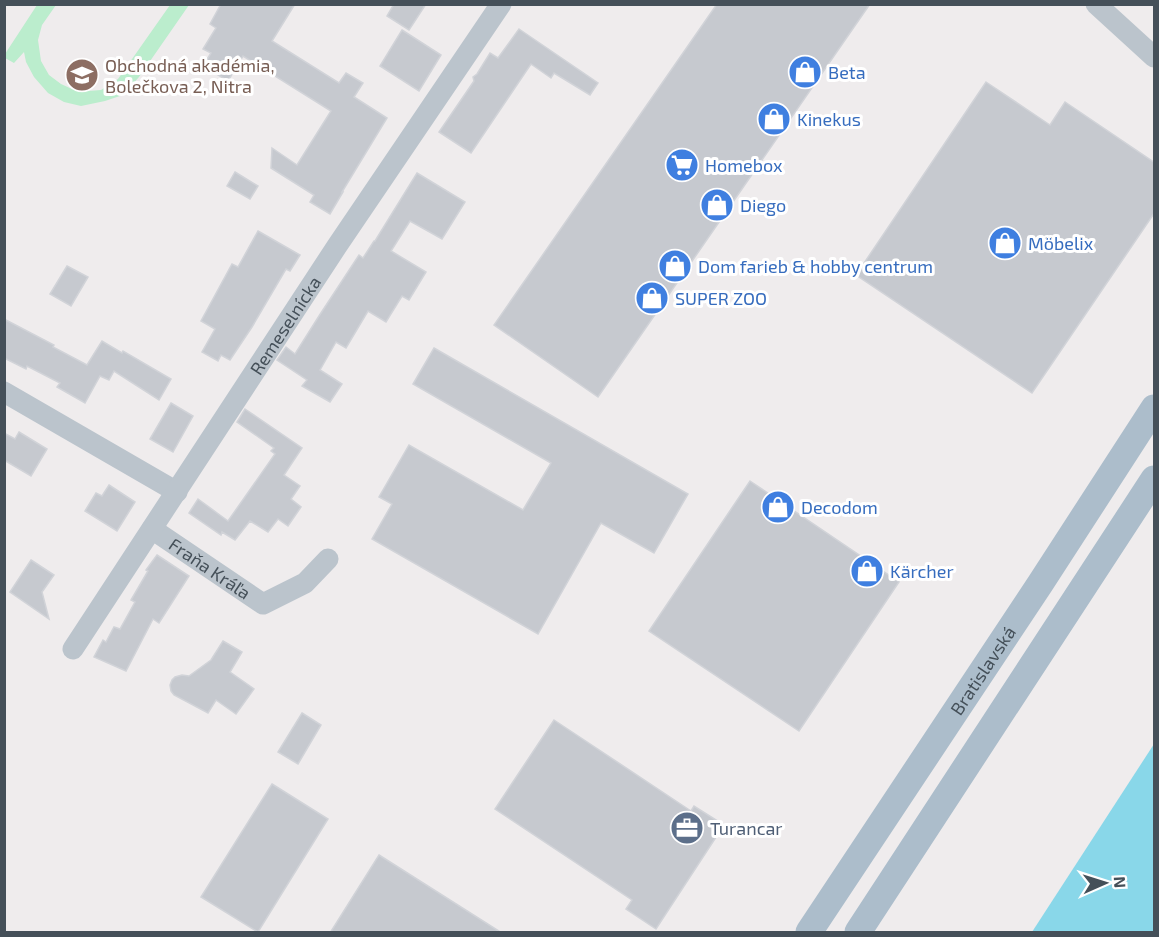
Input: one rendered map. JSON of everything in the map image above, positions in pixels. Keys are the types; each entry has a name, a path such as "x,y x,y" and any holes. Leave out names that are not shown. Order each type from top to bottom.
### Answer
{"main road":[{"name":"Bratislavská","path":"809,933 1155,408"},
{"path":"858,933 1148,490 1108,478"},
{"path":"872,838 905,861"}],"street":[{"name":"Remeselnícka","path":"73,649 337,246 501,4"},
{"path":"1096,4 1155,57"},
{"path":"4,392 177,492"},
{"name":"Fraňa Kráľa","path":"152,529 263,604 305,583 328,559"}],"green space":[{"path":"37,5 56,5 42,25 38,40 41,61 49,75 72,89 88,91 101,90 118,79 170,5 189,5 139,77 123,95 81,106 64,102 48,93 34,77 26,62 24,52 14,63 5,58 5,54"}],"water":[{"path":"1154,744 1154,932 1032,932"}],"building":[{"path":"221,4 295,4 272,41 339,83 346,73 363,83 354,97 387,118 330,214 310,202 314,195 271,168 272,148 297,165 331,111 243,56 228,81 203,66 211,53 203,49 216,28 210,24"},
{"path":"394,4 426,4 409,30 387,16"},
{"path":"717,4 870,4 598,397 494,325"},
{"path":"519,29 598,83 590,95 554,73 551,78 531,64 471,153 439,132 490,53 498,58"},
{"path":"402,30 441,55 419,91 380,66"},
{"name":"Möbelix","path":"986,82 1050,125 1065,102 1155,163 1155,212 1032,393 856,275"},
{"path":"235,172 258,186 250,199 227,186"},
{"path":"417,173 465,202 442,239 410,221 391,251 426,272 409,300 402,296 386,322 368,311 346,348 336,342 320,370 342,384 330,402 302,386 307,380 277,360 286,347 295,354 359,255 363,258 375,241"},
{"path":"258,231 300,255 290,271 286,269 230,360 221,355 218,361 202,352 215,329 201,321 232,264 238,267"},
{"path":"67,266 88,277 71,306 50,294"},
{"path":"4,319 87,365 102,341 171,379 159,400 114,371 109,380 100,376 85,403 57,387 60,383 27,366 26,369 4,358"},
{"path":"434,348 688,494 654,553 601,523 538,634 372,539 392,504 379,497 409,445 523,510 551,463 413,384"},
{"path":"171,403 193,416 173,452 150,439"},
{"path":"245,409 302,448 284,475 300,486 291,499 301,507 288,526 278,519 268,532 250,521 235,540 222,532 221,535 189,513 198,499 228,521 275,454 271,451 274,448 237,422"},
{"path":"19,432 47,449 31,476 4,460 4,433 15,439"},
{"path":"750,481 899,582 799,731 649,631"},
{"path":"109,485 135,502 117,531 85,511 96,493 102,496"},
{"path":"157,555 189,576 159,623 153,619 126,671 94,657 103,640 106,642 114,627 120,629 135,602 131,600 148,571 146,570"},
{"path":"31,560 54,575 42,592 49,619 10,592"},
{"path":"223,641 242,652 230,672 254,689 236,714 216,700 208,713 174,695 171,691 170,685 175,677 189,676 211,660"},
{"path":"302,713 321,725 298,764 278,752"},
{"path":"554,720 691,811 694,806 724,825 656,929 626,909 632,900 495,809"},
{"path":"272,784 328,819 258,932 201,897"},
{"path":"379,855 502,933 330,933"}],"place":[{"name":"Beta","path":"805,72"},
{"name":"Obchodná akadémia, Bolečkova 2, Nitra","path":"82,75"},
{"name":"Kinekus","path":"774,119"},
{"name":"Homebox","path":"682,165"},
{"name":"Diego","path":"717,205"},
{"name":"Möbelix","path":"1005,243"},
{"name":"Dom farieb & hobby centrum","path":"675,266"},
{"name":"SUPER ZOO","path":"652,298"},
{"name":"Decodom","path":"778,507"},
{"name":"Kärcher","path":"867,571"},
{"name":"Turancar","path":"687,828"}]}
